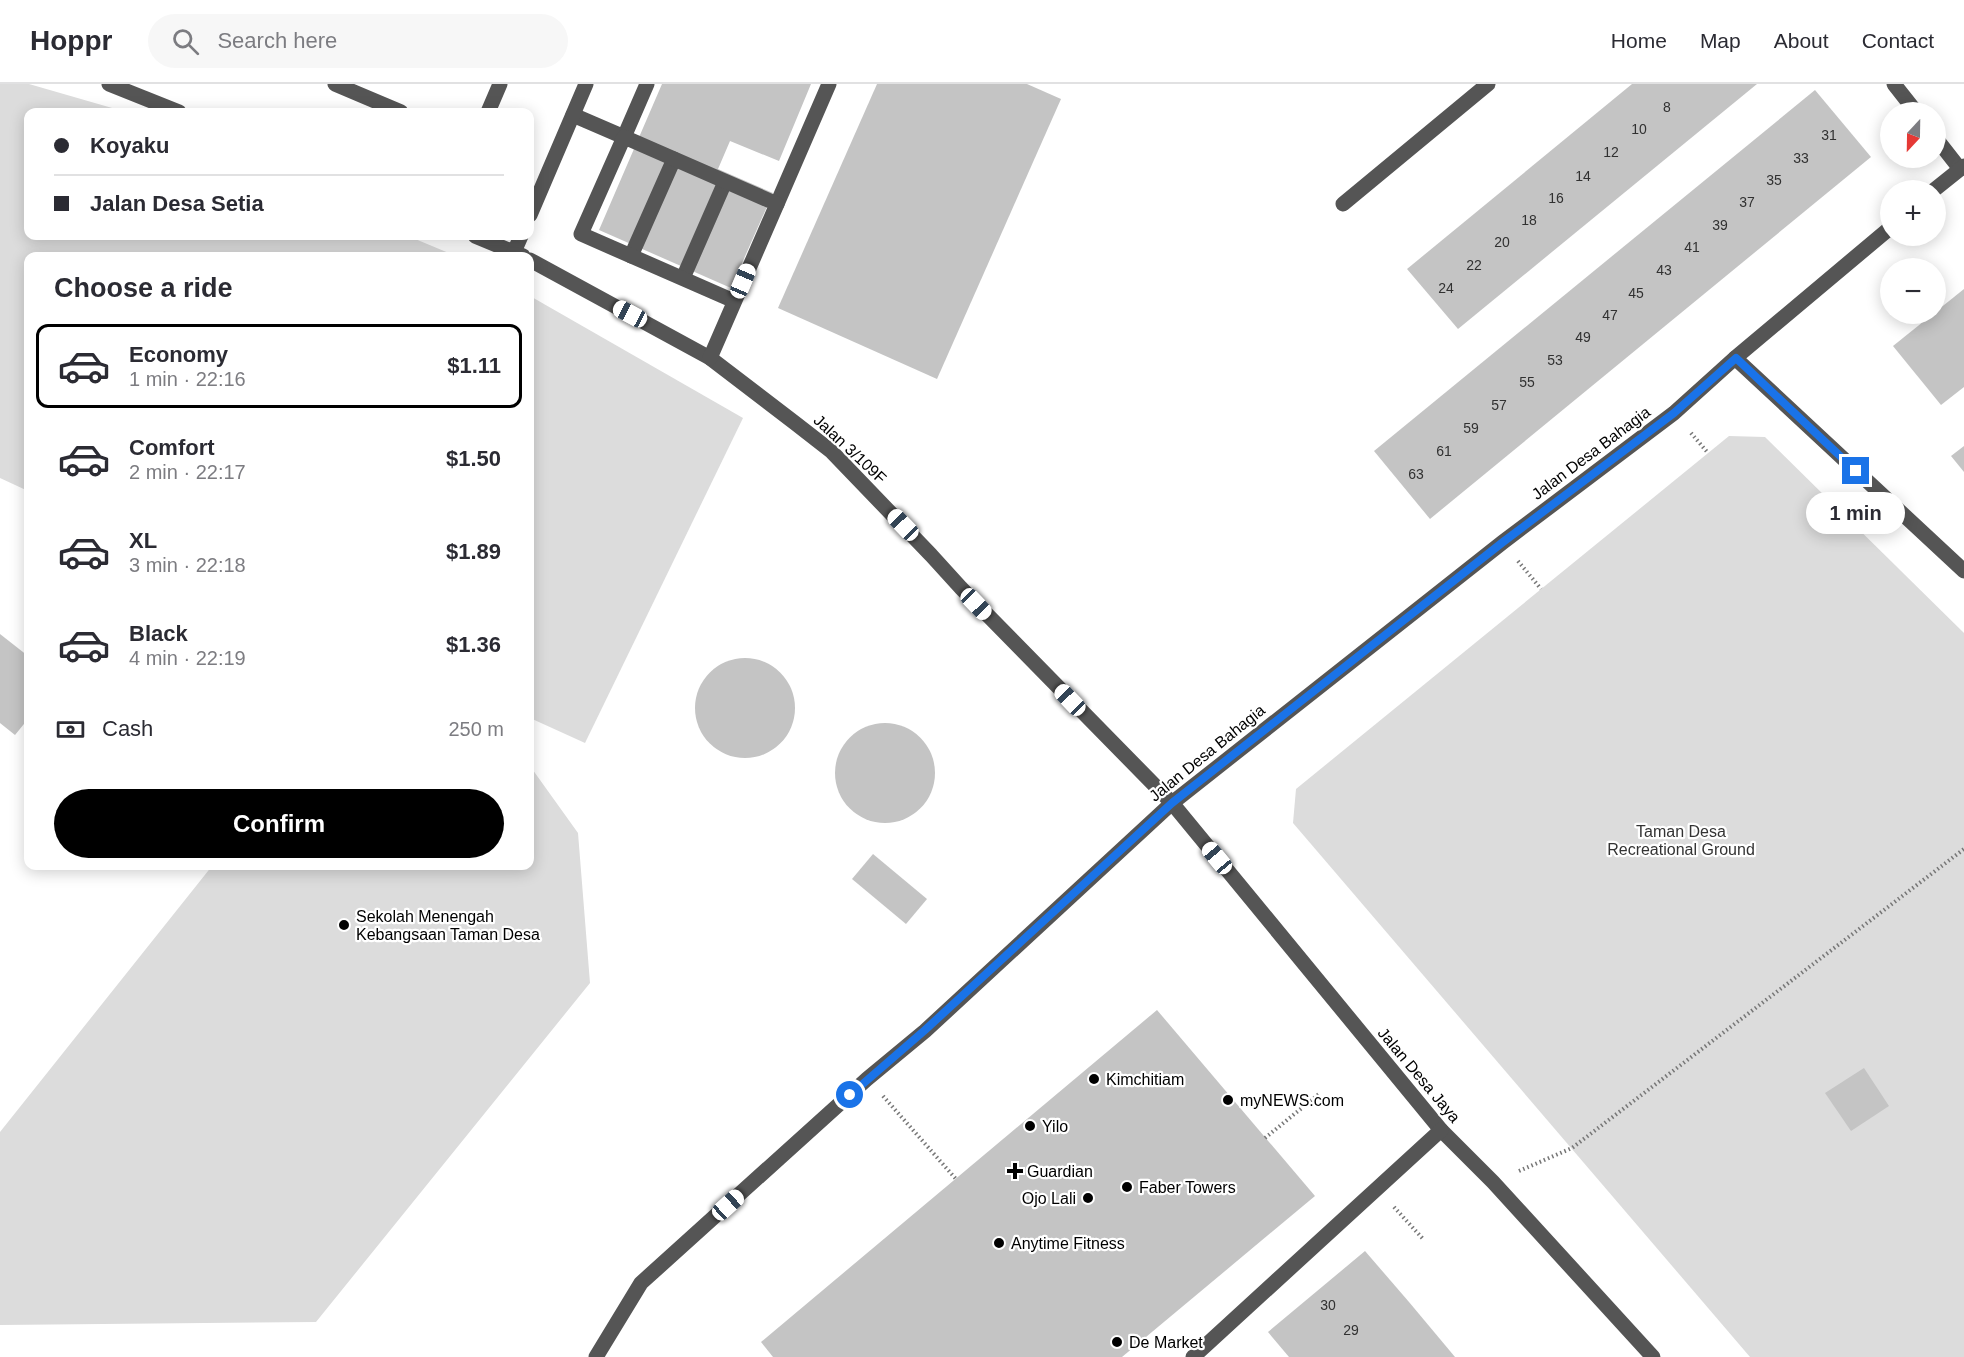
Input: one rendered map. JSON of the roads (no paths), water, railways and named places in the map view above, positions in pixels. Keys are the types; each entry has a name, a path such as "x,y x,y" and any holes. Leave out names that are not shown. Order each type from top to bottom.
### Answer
{"street":[{"path":"109,84 134,88 172,108"},
{"path":"335,84 392,108"},
{"path":"490,108 500,84"},
{"path":"534,206 586,84"},
{"path":"647,84 581,234 734,301"},
{"path":"710,358 829,84"},
{"path":"1343,204 1488,84"},
{"path":"1894,84 1908,102"},
{"path":"573,115 777,204"},
{"path":"1946,149 1962,167 1946,180"},
{"path":"631,256 674,159"},
{"path":"682,278 725,182"},
{"name":"Jalan Desa Bahagia","path":"596,1357 640,1283 867,1079 925,1030 1172,803 1503,542 1674,413 1880,236"},
{"path":"485,240 513,252"},
{"name":"Jalan 3/109F","path":"534,262 710,358 831,451 961,588 1172,803"},
{"path":"1736,358 1964,571"},
{"name":"Jalan Desa Jaya","path":"1172,803 1441,1130 1493,1182 1653,1357"},
{"path":"1193,1357 1441,1130"}],"place":[{"name":"Sekolah Menengah Kebangsaan Taman Desa","path":"344,925"},
{"name":"Kimchitiam","path":"1094,1079"},
{"name":"myNEWS.com","path":"1228,1100"},
{"name":"Yilo","path":"1030,1126"},
{"name":"Guardian","path":"1015,1171"},
{"name":"Faber Towers","path":"1127,1187"},
{"name":"Ojo Lali","path":"1088,1198"},
{"name":"Anytime Fitness","path":"999,1243"},
{"name":"De Market","path":"1117,1342"}],"park label":[{"name":"Taman Desa Recreational Ground","path":"1681,840"}]}
